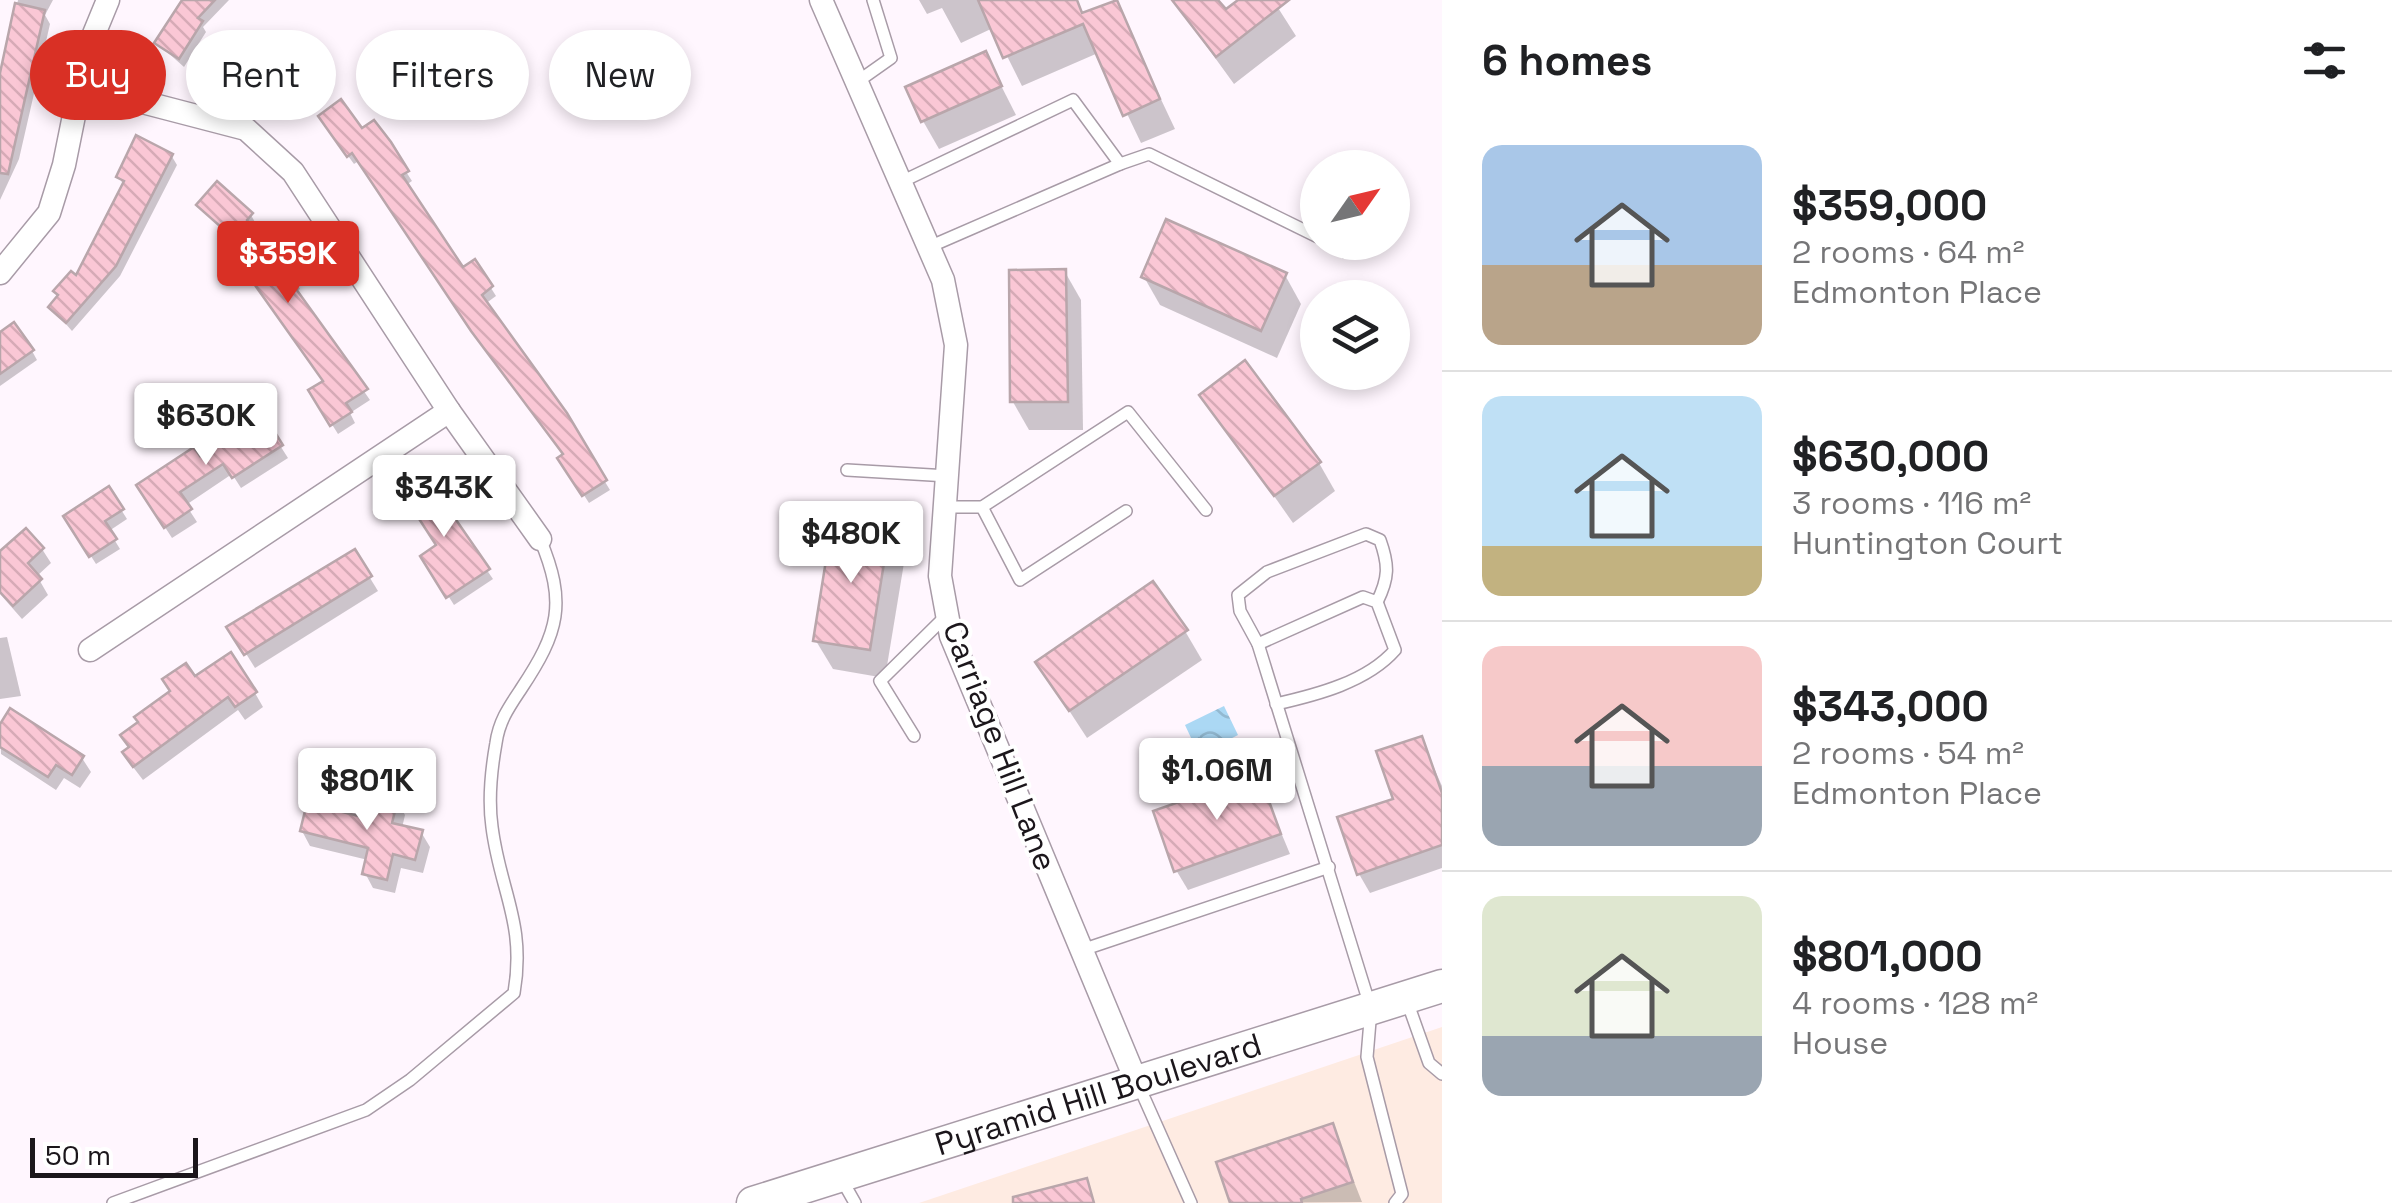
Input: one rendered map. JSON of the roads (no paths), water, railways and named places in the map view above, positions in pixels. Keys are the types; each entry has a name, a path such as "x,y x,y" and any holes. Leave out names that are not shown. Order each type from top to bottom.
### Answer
{"main road":[{"name":"Pyramid Hill Boulevard","path":"754,1203 848,1189 1137,1083 1442,986"}],"street":[{"path":"95,30 108,0"},
{"name":"Carriage Hill Lane","path":"821,0 943,280 956,345 940,576 952,636 1137,1083"},
{"path":"166,108 246,129 293,172 448,411 540,539"},
{"path":"0,273 49,212 72,120"},
{"path":"90,650 448,411"}],"lane":[{"path":"857,82 891,58 873,0"},
{"path":"901,182 1073,100 1120,164"},
{"path":"929,247 1149,154 1300,229"},
{"path":"946,507 982,507 1128,412 1206,510"},
{"path":"846,470 948,476"},
{"path":"982,507 1020,580 1126,510"},
{"path":"1276,704 1314,695 1383,664 1395,650 1377,602 1388,579 1380,540 1366,534 1267,572 1238,595 1240,611 1258,644 1276,704 1330,867 1371,1008 1367,1057 1402,1194 1395,1203"},
{"path":"113,1203 366,1110 410,1080 514,993 520,956 492,828 490,779 499,723 544,654 558,619 555,574 540,539"},
{"path":"1258,644 1363,597 1377,602"},
{"path":"914,736 880,681 948,615"},
{"path":"1082,950 1330,867"},
{"path":"1406,998 1428,1063 1442,1074"},
{"path":"1137,1083 1190,1203"}],"water":[{"path":"1224,706 1238,735 1199,755 1185,725"}]}
